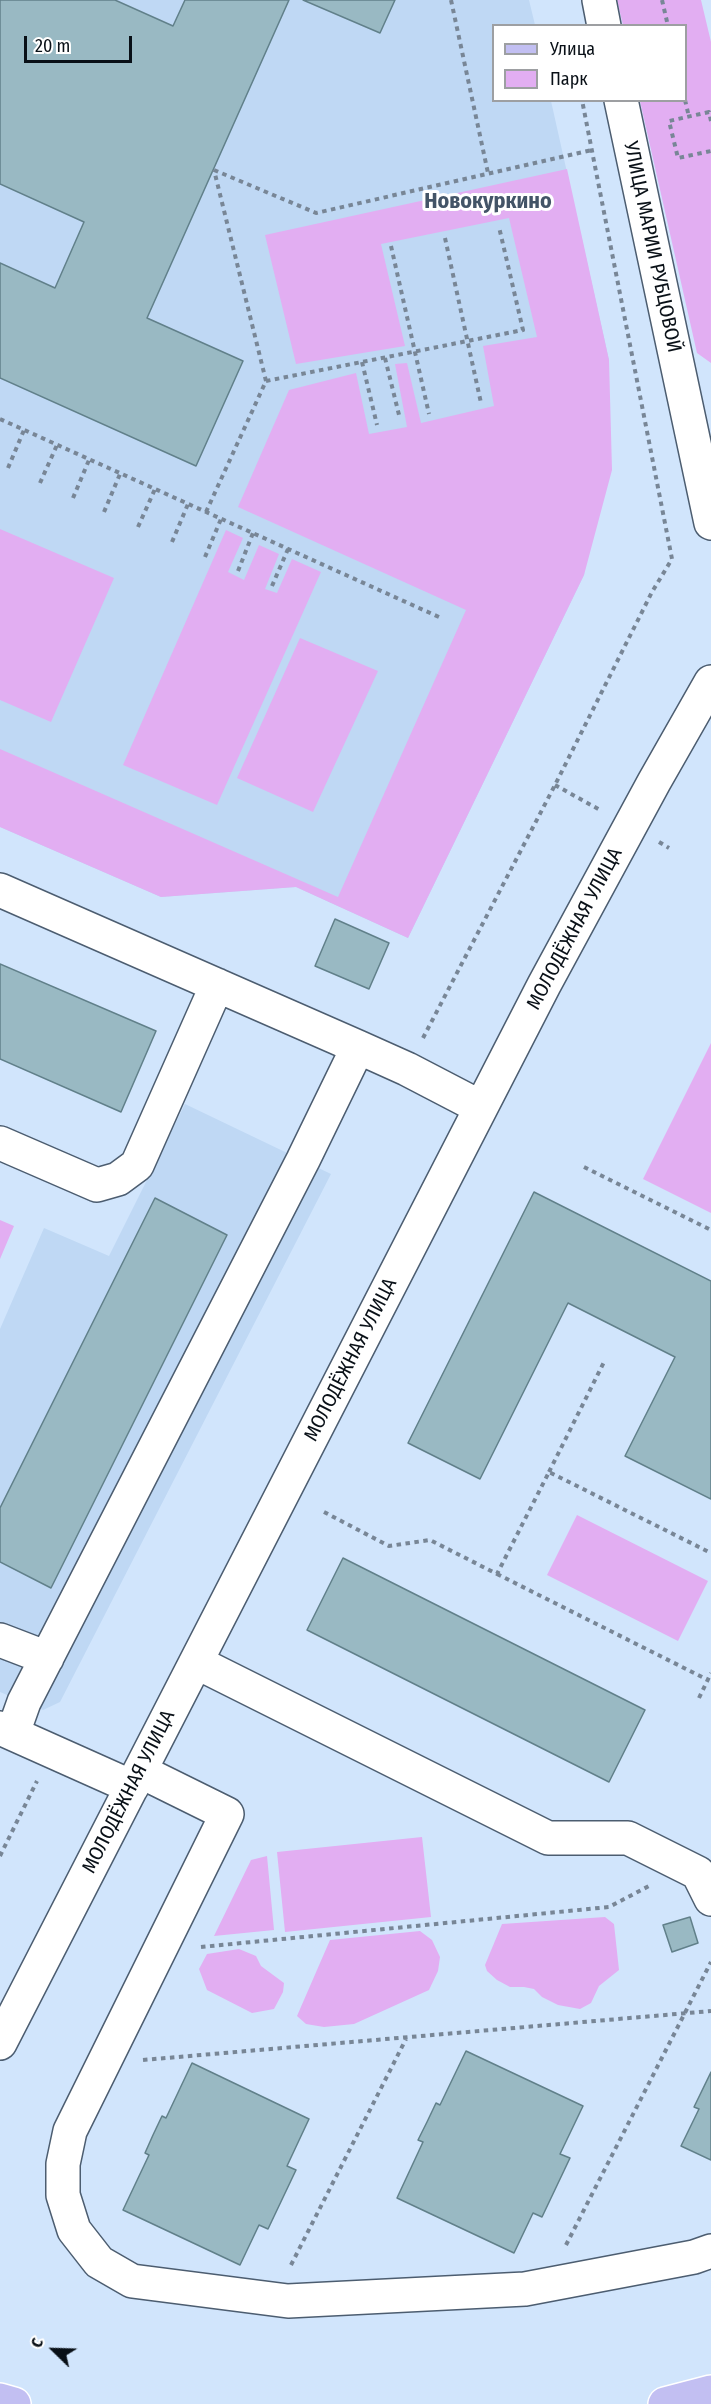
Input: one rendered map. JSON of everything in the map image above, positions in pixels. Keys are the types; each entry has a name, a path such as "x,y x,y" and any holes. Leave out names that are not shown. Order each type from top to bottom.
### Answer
{"main road":[{"path":"664,2404 711,2392"},
{"path":"0,2400 14,2404"}],"street":[{"path":"599,0 604,24"},
{"name":"УЛИЦА МАРИИ РУБЦОВОЙ","path":"622,102 698,402 711,523"},
{"name":"МОЛОДЁЖНАЯ УЛИЦА","path":"0,2043 480,1107 614,856 711,682"},
{"path":"0,890 407,1069 480,1107"},
{"path":"0,1143 97,1185 118,1179 137,1165 217,985"},
{"path":"358,1047 303,1160 47,1659 5,1734 136,1779 227,1814 70,2131 63,2164 63,2195 74,2230 99,2262 132,2281 288,2301 525,2289 694,2257 711,2251"},
{"path":"0,1640 47,1659"},
{"path":"196,1662 548,1838 628,1838 698,1873 711,1899"},
{"path":"0,2388 27,2404"}],"path":[{"path":"451,0 488,173"},
{"path":"662,0 668,24"},
{"path":"407,1069 652,592 672,559 582,102"},
{"path":"685,102 689,117"},
{"path":"711,121 709,112 669,121 678,158 711,151"},
{"path":"206,512 266,381 213,170 316,213 592,150"},
{"path":"266,381 523,330 499,227"},
{"path":"445,238 481,403"},
{"path":"391,246 429,414"},
{"path":"385,358 400,419"},
{"path":"362,362 377,425"},
{"path":"0,420 439,617"},
{"path":"8,468 24,430"},
{"path":"40,483 57,445"},
{"path":"73,498 89,460"},
{"path":"104,512 120,474"},
{"path":"138,527 155,489"},
{"path":"172,542 188,504"},
{"path":"205,557 221,519"},
{"path":"238,571 253,533"},
{"path":"272,586 288,549"},
{"path":"584,1167 711,1230"},
{"path":"497,1574 605,1360"},
{"path":"549,1472 711,1553"},
{"path":"324,1512 389,1546 430,1540 708,1680"},
{"path":"699,1698 711,1673"},
{"path":"0,1856 52,1751"},
{"path":"159,1951 609,1908 685,1867"},
{"path":"546,2285 711,1962"},
{"path":"104,2063 711,2011"},
{"path":"274,2299 406,2038"}],"shaded area":[{"path":"0,0 529,0 535,24 492,24 492,102 551,102 609,360 584,575 408,938 296,887 161,897 0,827"},
{"path":"185,1104 331,1174 60,1702 43,1710 0,1692 0,1329 44,1228 109,1256"}],"green space":[{"path":"617,0 701,0 711,42 711,363 697,353 640,102 687,102 687,24 623,24"},
{"path":"567,169 609,360 612,470 584,575 408,938 296,887 161,897 0,827 0,749 338,897 466,610 238,507 289,390 356,373 369,434 407,427 395,364 407,363 421,423 494,406 483,346 537,337 509,218 381,244 405,346 296,364 265,235"},
{"path":"0,529 114,578 51,722 0,700"},
{"path":"226,530 243,538 228,572 244,580 259,545 279,554 265,589 277,593 292,559 321,572 217,805 123,765"},
{"path":"300,638 378,671 313,812 237,778"},
{"path":"711,1043 711,1213 643,1179"},
{"path":"0,1220 14,1226 0,1259"},
{"path":"577,1515 708,1581 678,1641 547,1575"},
{"path":"422,1837 431,1917 285,1932 277,1852"},
{"path":"267,1856 274,1930 214,1936 251,1860"},
{"path":"605,1917 614,1924 619,1970 599,1986 591,2003 580,2009 558,2005 542,1997 534,1989 510,1987 487,1971 485,1965 502,1924"},
{"path":"420,1931 432,1940 440,1957 438,1971 429,1990 354,2024 324,2027 306,2024 297,2016 330,1940"},
{"path":"239,1949 256,1956 261,1966 284,1983 283,1992 274,2009 252,2013 207,1990 199,1969 207,1954"}],"building":[{"path":"0,0 115,0 173,26 185,0 289,0 147,318 243,361 196,466 0,378 0,263 55,288 84,222 0,184"},
{"path":"303,0 395,0 380,33"},
{"path":"335,919 389,943 369,989 315,966"},
{"path":"0,964 156,1031 121,1112 0,1059"},
{"path":"534,1192 711,1281 711,1499 625,1456 675,1357 568,1303 480,1479 408,1443"},
{"path":"155,1198 227,1235 51,1588 0,1562 0,1508"},
{"path":"343,1558 645,1710 609,1782 307,1630"},
{"path":"690,1917 698,1943 672,1952 663,1925"},
{"path":"466,2051 583,2106 560,2154 570,2158 542,2217 533,2213 514,2253 397,2198 423,2142 418,2140 436,2103 440,2105"},
{"path":"192,2063 309,2119 287,2166 296,2170 268,2229 259,2225 240,2265 123,2210 149,2155 145,2153 153,2135 162,2116 166,2118"},
{"path":"711,2072 711,2160 681,2146 699,2109 694,2107"}],"district":[{"name":"Новокуркино","path":"488,202"}]}
